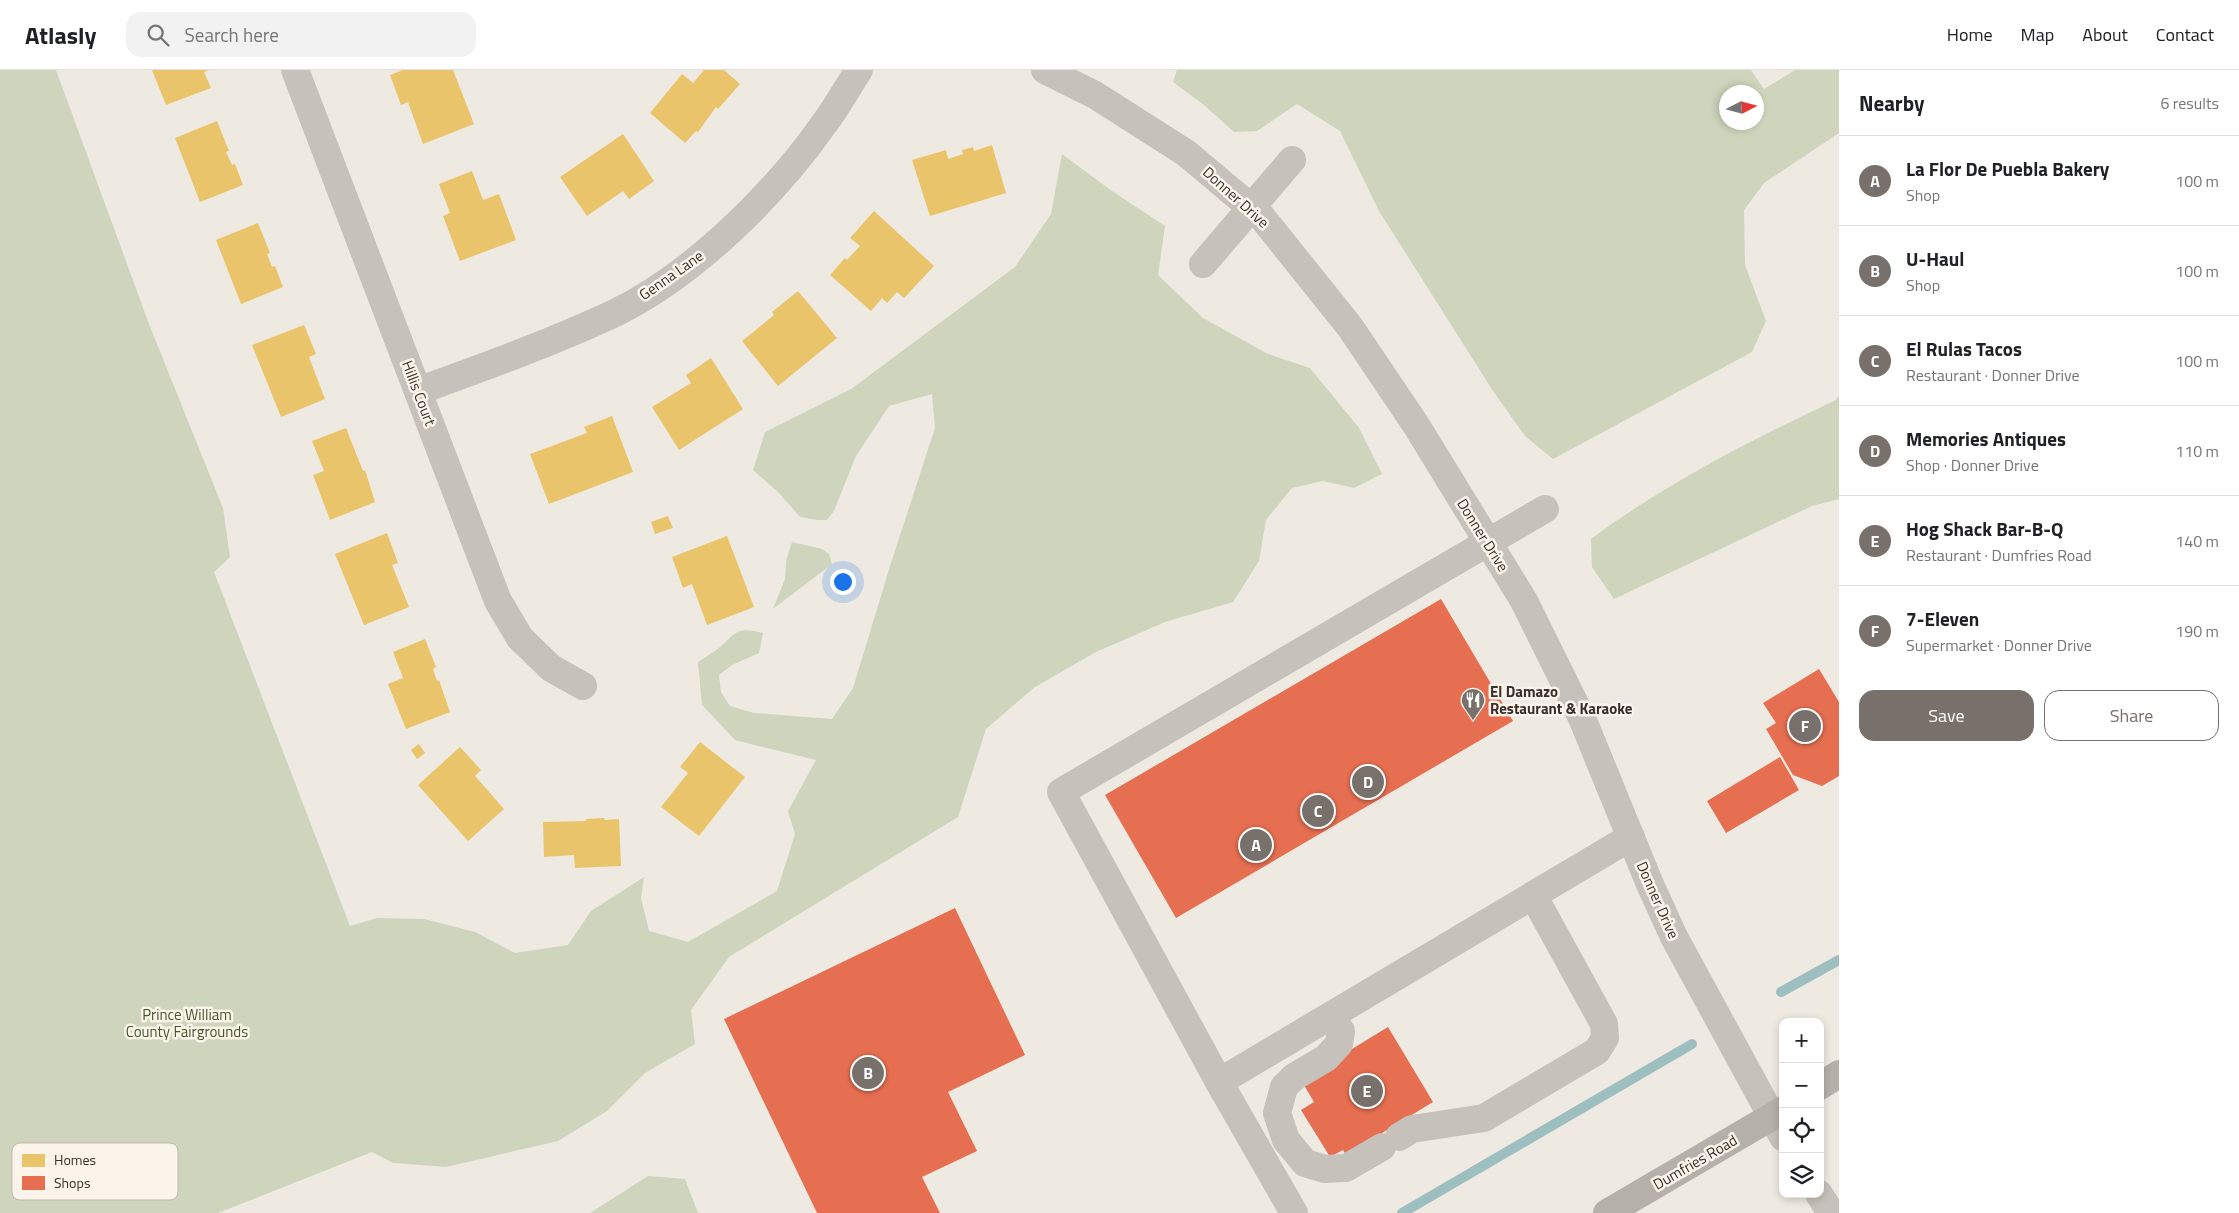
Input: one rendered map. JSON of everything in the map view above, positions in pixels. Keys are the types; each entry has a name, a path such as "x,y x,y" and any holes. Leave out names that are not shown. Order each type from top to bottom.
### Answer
{"main road":[{"path":"1824,1083 1839,1074"},
{"name":"Dumfries Road","path":"1607,1213 1779,1122"}],"street":[{"name":"Hillis Court","path":"295,70 498,601 520,638 551,668 583,686"},
{"name":"Genna Lane","path":"418,391 497,362 616,312 664,283 719,241 770,192 824,124 859,70"},
{"name":"Donner Drive","path":"1045,70 1094,95 1186,152 1261,216 1350,327 1416,425 1524,601 1568,689 1674,937 1779,1122"},
{"path":"1203,264 1292,160"},
{"path":"1294,1213 1219,1082 1061,792 1545,510"},
{"path":"1219,1082 1631,837"},
{"path":"1331,1016 1341,1031 1339,1044 1326,1058 1294,1077 1284,1087 1277,1113 1286,1140 1305,1163 1325,1169 1346,1168 1412,1129 1484,1118 1597,1051 1605,1038 1604,1024 1533,895"},
{"path":"1822,1198 1831,1213"}],"green space":[{"name":"Prince William County Fairgrounds","path":"0,70 56,70 149,324 223,508 230,557 214,572 350,926 377,918 424,919 475,932 515,953 568,945 591,911 644,877 641,898 649,931 688,942 777,891 795,834 788,811 816,760 735,740 702,705 698,662 740,631 746,630 763,633 759,653 732,665 719,675 721,692 730,706 754,713 832,719 853,688 935,428 932,394 889,406 856,456 834,511 827,520 800,517 779,493 753,470 765,432 851,389 1015,267 1051,214 1062,154 1112,191 1165,226 1158,275 1203,318 1268,354 1310,368 1359,428 1382,474 1354,488 1323,481 1292,488 1266,520 1259,561 1233,602 1165,622 1096,652 1035,687 986,729 958,817 729,957 691,1010 695,1044 645,1073 607,1111 558,1141 446,1167 393,1163 372,1152 218,1213 0,1213"},
{"path":"1177,70 1751,70 1761,85 1719,85 1719,130 1764,130 1764,89 1795,70 1839,70 1839,133 1764,183 1744,210 1745,265 1766,321 1752,352 1553,459 1525,436 1493,391 1379,211 1340,131 1297,104 1257,131 1234,132 1204,105 1173,82"},
{"path":"1839,395 1839,499 1812,506 1614,599 1592,567 1591,539 1620,518 1679,481 1772,431 1836,400"},
{"path":"792,542 822,549 829,554 832,564 773,609 785,579 786,561"},
{"path":"648,1176 685,1179 698,1213 590,1213"}],"building: Homes":[{"path":"152,70 209,70 204,72 211,88 166,105"},
{"path":"403,70 453,70 474,124 423,144 408,102 401,105 390,75"},
{"path":"704,70 724,70 740,84 718,109 716,107 698,132 696,131 685,143 650,113 682,74 693,83"},
{"path":"217,121 229,151 226,152 232,165 235,164 243,185 200,202 175,138"},
{"path":"623,134 654,181 629,199 623,191 587,216 560,177"},
{"path":"992,145 1006,193 930,216 912,160 946,150 948,159 963,154 962,150 973,147 974,151"},
{"path":"472,171 483,200 499,194 516,240 460,261 443,216 450,213 439,184"},
{"path":"874,211 934,266 904,298 897,292 887,303 882,298 871,311 830,275 845,258 847,260 860,246 850,238"},
{"path":"258,223 270,253 267,254 272,267 275,266 283,287 241,304 216,240"},
{"path":"798,291 837,338 778,386 742,341 774,315 772,312"},
{"path":"304,325 316,354 309,357 325,399 281,417 252,345"},
{"path":"711,358 743,409 679,450 652,407 691,383 686,375"},
{"path":"612,416 633,472 549,504 530,454 587,433 584,427"},
{"path":"346,428 363,471 365,470 375,502 330,520 313,475 324,471 312,441"},
{"path":"668,516 673,528 655,534 651,522"},
{"path":"387,533 398,563 392,565 409,607 364,625 335,554"},
{"path":"727,536 754,607 707,625 692,584 683,588 672,557"},
{"path":"425,639 436,667 433,669 437,681 439,680 450,712 406,729 388,684 403,678 393,652"},
{"path":"700,742 745,777 699,836 661,807 688,773 680,767"},
{"path":"419,744 425,753 417,759 411,750"},
{"path":"460,747 481,770 475,776 504,809 468,841 418,785"},
{"path":"605,818 604,820 619,819 621,866 575,868 574,855 544,857 543,822 586,821 586,819"}],"building: Shops":[{"path":"1441,599 1513,721 1176,918 1105,795"},
{"path":"1819,669 1839,702 1839,776 1822,786 1793,775 1766,729 1776,723 1763,703"},
{"path":"1780,757 1799,790 1726,833 1707,801"},
{"path":"955,908 1025,1055 948,1092 977,1151 922,1177 940,1213 817,1213 724,1019"},
{"path":"1388,1027 1433,1102 1346,1155 1343,1150 1330,1157 1301,1110 1314,1102 1301,1080"}],"waterway":[{"path":"1781,992 1839,960"},
{"path":"1402,1213 1692,1044"}],"place":[{"name":"El Damazo Restaurant & Karaoke","path":"1473,721"},
{"name":"7-Eleven","path":"1805,726"},
{"name":"Memories Antiques","path":"1368,782"},
{"name":"El Rulas Tacos","path":"1318,811"},
{"name":"La Flor De Puebla Bakery","path":"1256,845"},
{"name":"U-Haul","path":"868,1073"},
{"name":"Hog Shack Bar-B-Q","path":"1367,1091"}]}
